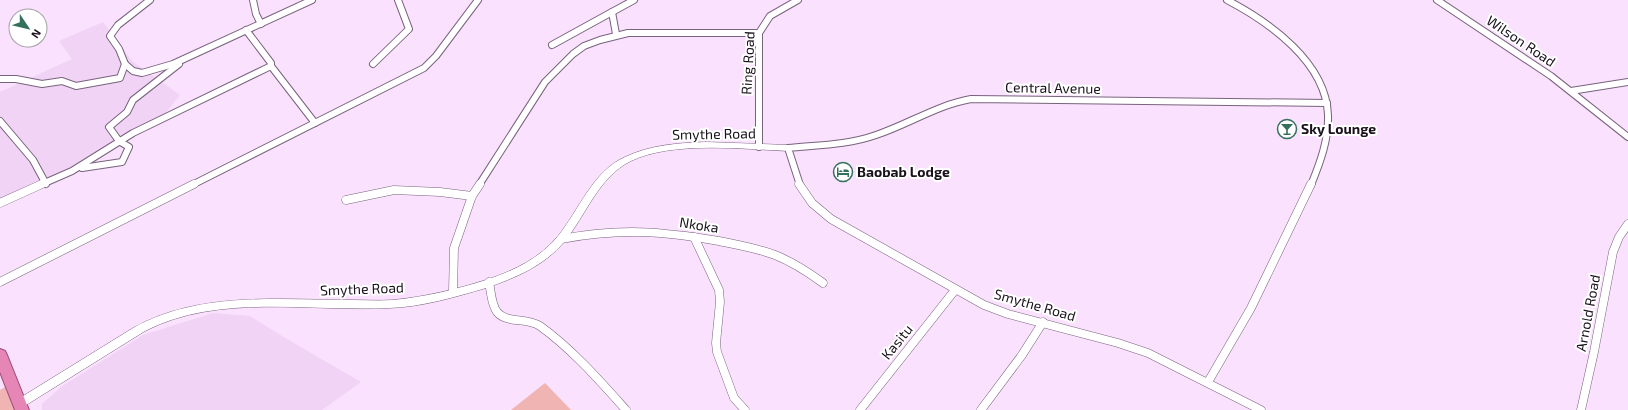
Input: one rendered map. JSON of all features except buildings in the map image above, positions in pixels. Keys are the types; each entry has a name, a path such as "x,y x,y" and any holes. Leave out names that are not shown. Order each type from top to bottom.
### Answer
{"highway":[{"path":"0,355 20,407"}],"street":[{"path":"150,0 118,25 110,36 120,49 125,64 133,71 142,73 185,59 312,0"},
{"path":"253,0 256,14 261,24"},
{"path":"373,64 409,29 398,0"},
{"path":"0,282 424,68 436,56 478,0"},
{"path":"552,45 634,0"},
{"name":"Ring Road","path":"759,147 759,33 762,24 769,17 798,0"},
{"path":"1208,382 1245,320 1300,208 1323,153 1329,118 1327,103 1321,85 1299,52 1273,28 1252,13 1227,0"},
{"name":"Wilson Road","path":"1437,0 1500,40 1570,91"},
{"path":"612,12 616,34"},
{"path":"246,30 271,63 271,66 315,123"},
{"path":"453,292 454,248 472,196 545,82 558,67 578,50 616,34 647,32 759,33"},
{"path":"78,169 122,162 129,147 119,141 109,127 127,112 133,100 160,81 185,59"},
{"path":"0,79 16,79 42,84 62,81 76,86 120,78 125,64"},
{"path":"0,203 78,169 119,141 271,66"},
{"path":"1570,91 1628,82"},
{"path":"1570,91 1628,137"},
{"name":"Central Avenue","path":"788,148 832,144 862,139 886,131 940,106 971,99 1327,103"},
{"path":"0,121 33,160 46,184"},
{"name":"Smythe Road","path":"20,407 132,334 150,324 174,315 200,309 233,305 394,304 453,292 489,282 531,264 545,254 561,239 595,188 612,170 626,160 655,150 688,146 788,148 798,182 803,192 831,219 955,290 984,306 1008,314 1043,322 1148,353 1261,410"},
{"path":"346,200 394,190 440,192 472,196"},
{"name":"Arnold Road","path":"1581,410 1594,352 1613,252 1622,230 1628,224"},
{"name":"Nkoka","path":"561,239 595,233 623,231 656,232 694,237 740,245 768,252 794,264 823,283"},
{"path":"694,237 719,290 720,302 716,343 717,352 734,398 745,410"},
{"path":"489,282 493,304 497,312 504,317 526,320 545,331 572,353 626,410"},
{"name":"Kasitu","path":"860,410 955,290"},
{"path":"981,410 1022,355 1043,322"}],"shaded area":[{"path":"103,22 132,61 180,95 164,115 65,176 0,205 0,92 72,59 59,41"},
{"path":"213,313 250,316 361,382 322,410 42,410 42,404 61,387 143,335"},
{"path":"545,383 571,410 511,410"},
{"path":"5,387 14,410 0,410 0,390"}],"place":[{"name":"Sky Lounge","path":"1287,129"},
{"name":"Baobab Lodge","path":"843,172"}]}
